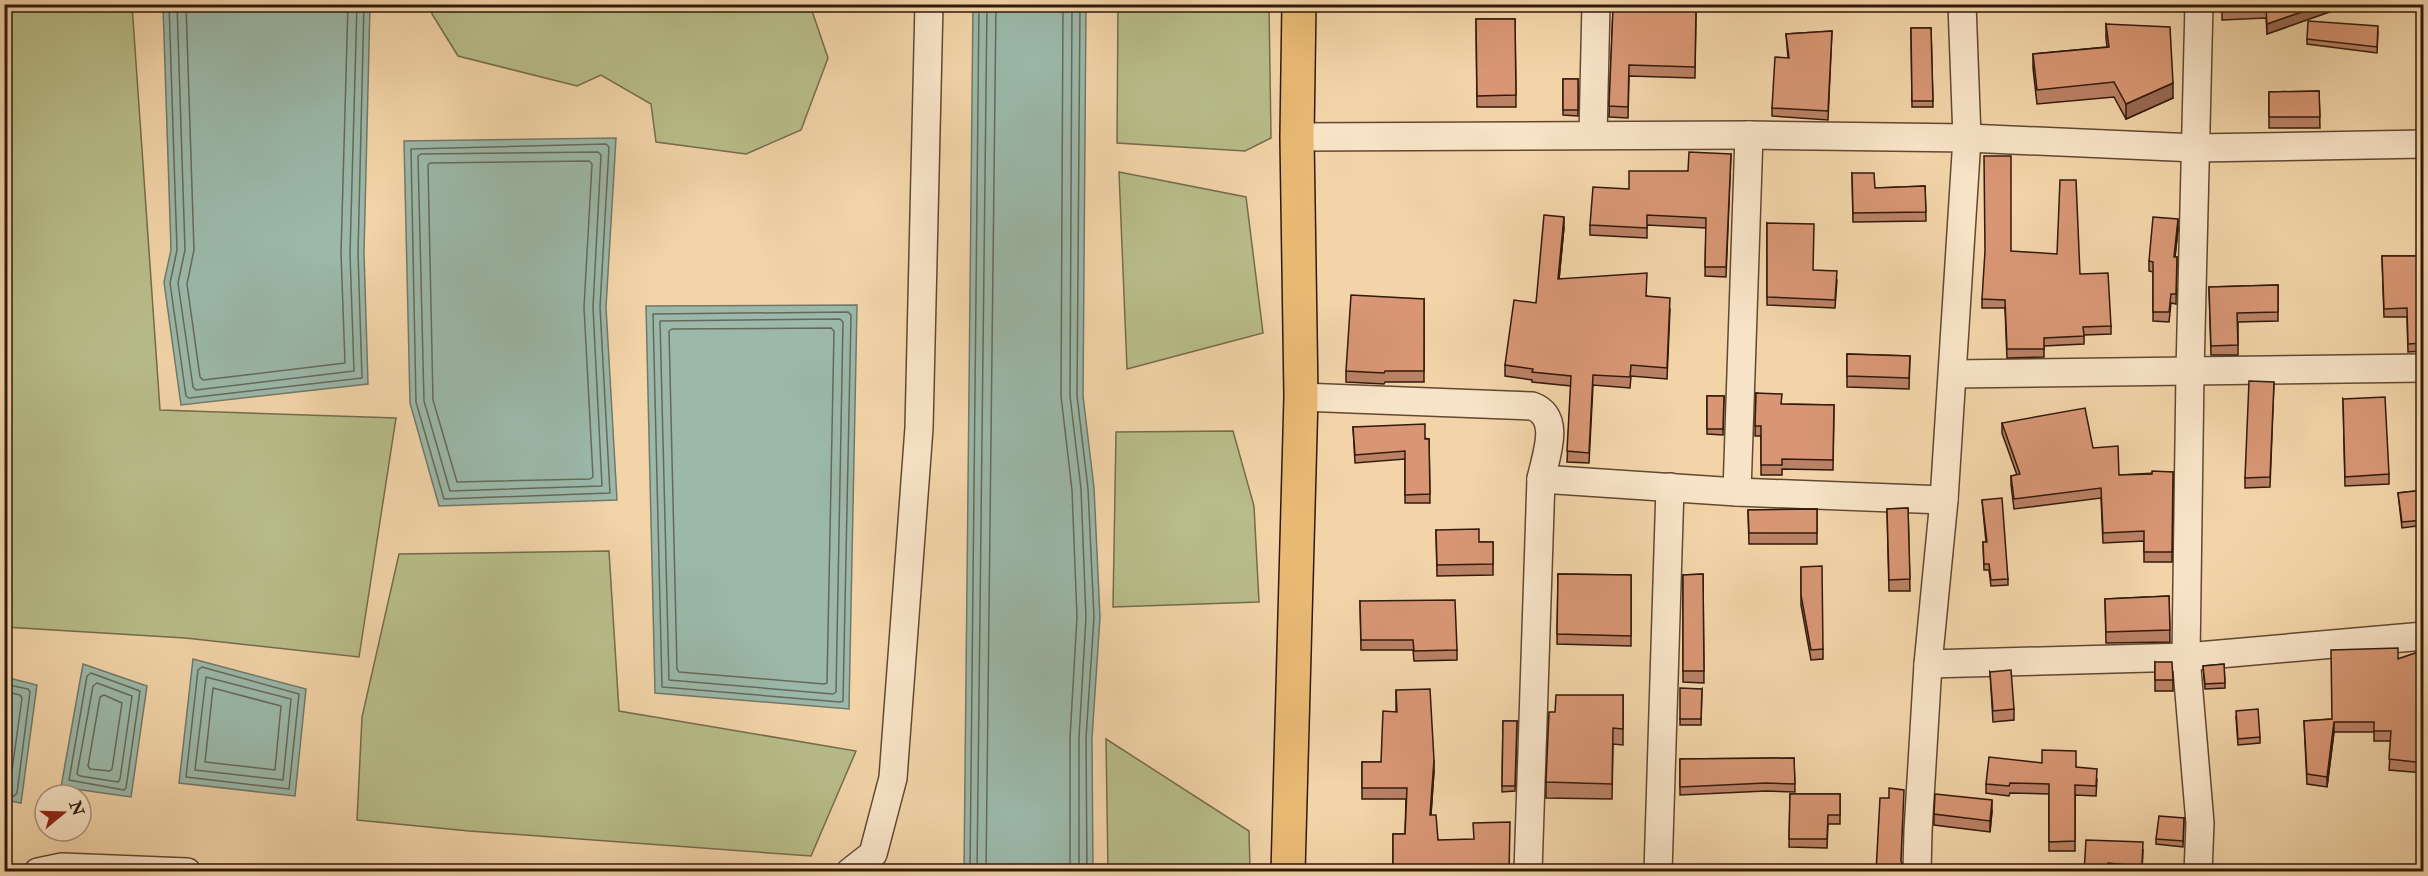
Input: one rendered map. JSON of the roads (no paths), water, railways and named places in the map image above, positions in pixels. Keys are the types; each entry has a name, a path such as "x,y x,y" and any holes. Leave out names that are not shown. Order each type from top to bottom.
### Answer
{"main road":[{"path":"1287,872 1301,397 1297,137 1299,4"}],"street":[{"path":"850,872 873,854 893,778 919,428 929,4"},
{"path":"1593,135 1596,4"},
{"path":"1917,872 1928,664 1944,500 1966,138 1962,4"},
{"path":"2198,872 2199,823 2186,657 2199,4"},
{"path":"1297,137 1749,135 1966,138 2196,148 2424,144"},
{"path":"1737,492 1749,135"},
{"path":"1953,374 2424,368"},
{"path":"1301,397 1532,406 1544,412 1549,419 1550,429 1541,479 1528,872"},
{"path":"1541,479 1737,492 1944,500"},
{"path":"1659,872 1670,487"},
{"path":"1928,664 2186,657 2424,636"},
{"path":"38,872 62,867 187,872"}],"water":[{"path":"163,5 370,5 364,253 368,384 181,405 164,282 171,250"},
{"path":"973,5 1086,5 1083,396 1094,488 1100,617 1092,738 1093,871 964,871"},
{"path":"616,138 606,307 617,500 439,506 410,403 404,141"},
{"path":"857,305 849,709 655,693 646,306"},
{"path":"193,659 306,689 295,796 179,783"},
{"path":"83,664 147,686 131,797 93,792 93,783 62,783"},
{"path":"5,677 37,685 21,803 5,800"}]}
